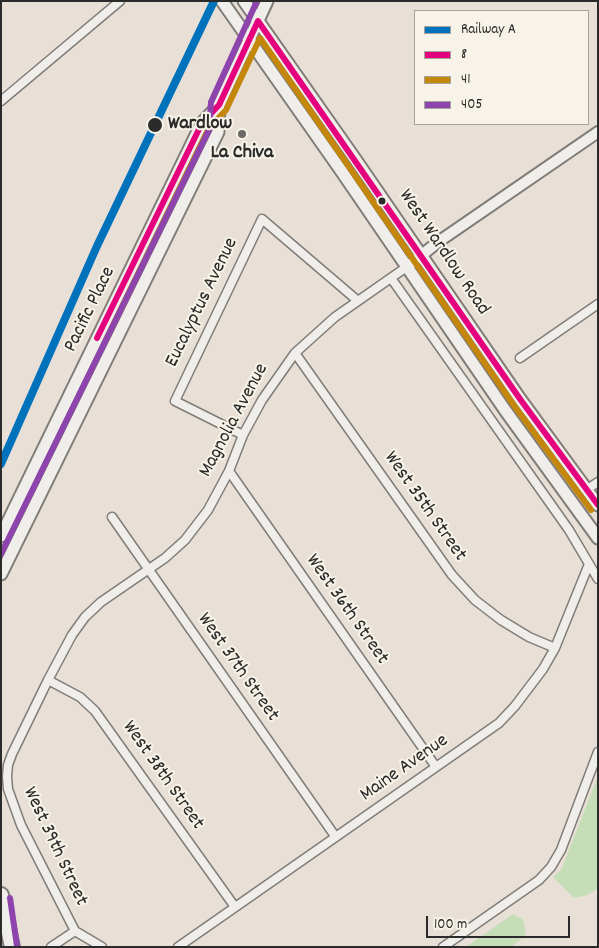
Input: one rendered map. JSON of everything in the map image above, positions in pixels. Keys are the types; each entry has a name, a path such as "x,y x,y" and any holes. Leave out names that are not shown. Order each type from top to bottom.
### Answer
{"highway":[{"path":"1,897 8,947"},
{"path":"1,897 12,947"}],"main road":[{"name":"West Wardlow Road","path":"222,1 408,266 505,410 598,538"},
{"name":"West Wardlow Road","path":"244,1 520,399 598,506"},
{"name":"Pacific Place","path":"1,536 202,123 219,105 267,1"},
{"name":"Pacific Place","path":"1,574 218,132 219,105"}],"street":[{"path":"1,102 120,1"},
{"name":"Magnolia Avenue","path":"7,776 12,754 72,635 85,617 101,602 185,540 208,510 229,471 243,435 267,392 295,353 313,335 421,255 598,132"},
{"name":"Eucalyptus Avenue","path":"243,435 175,401 262,219 358,301"},
{"path":"391,278 569,530 598,579"},
{"path":"520,358 598,304"},
{"name":"West 35th Street","path":"295,353 452,575 475,600 501,620 528,637 555,648"},
{"name":"West 36th Street","path":"229,471 436,767"},
{"path":"586,490 598,482"},
{"name":"West 37th Street","path":"112,518 336,836"},
{"name":"Maine Avenue","path":"178,947 499,723 520,700 555,648 589,564"},
{"name":"West 38th Street","path":"48,680 80,698 95,711 235,907"},
{"path":"443,947 539,880 551,867 561,850 598,752"},
{"name":"West 39th Street","path":"7,776 11,800 21,825 75,931"},
{"path":"51,947 75,931 102,947"}],"green space":[{"path":"598,776 598,888 588,895 574,898 553,877 561,870"},
{"path":"513,914 523,919 526,935 511,947 466,947"}],"rail line":[{"name":"A","path":"1,464 97,246 214,1"}],"transit line":[{"name":"405","path":"1,554 209,130 211,102 257,1"},
{"name":"8","path":"97,338 202,123 219,105 258,21 520,399 598,505"},
{"name":"41","path":"105,342 209,128 226,110 260,38 513,404 591,510"},
{"name":"405","path":"10,898 17,946"}],"place":[{"name":"Wardlow","path":"155,125"},
{"name":"La Chiva","path":"242,134"}]}
